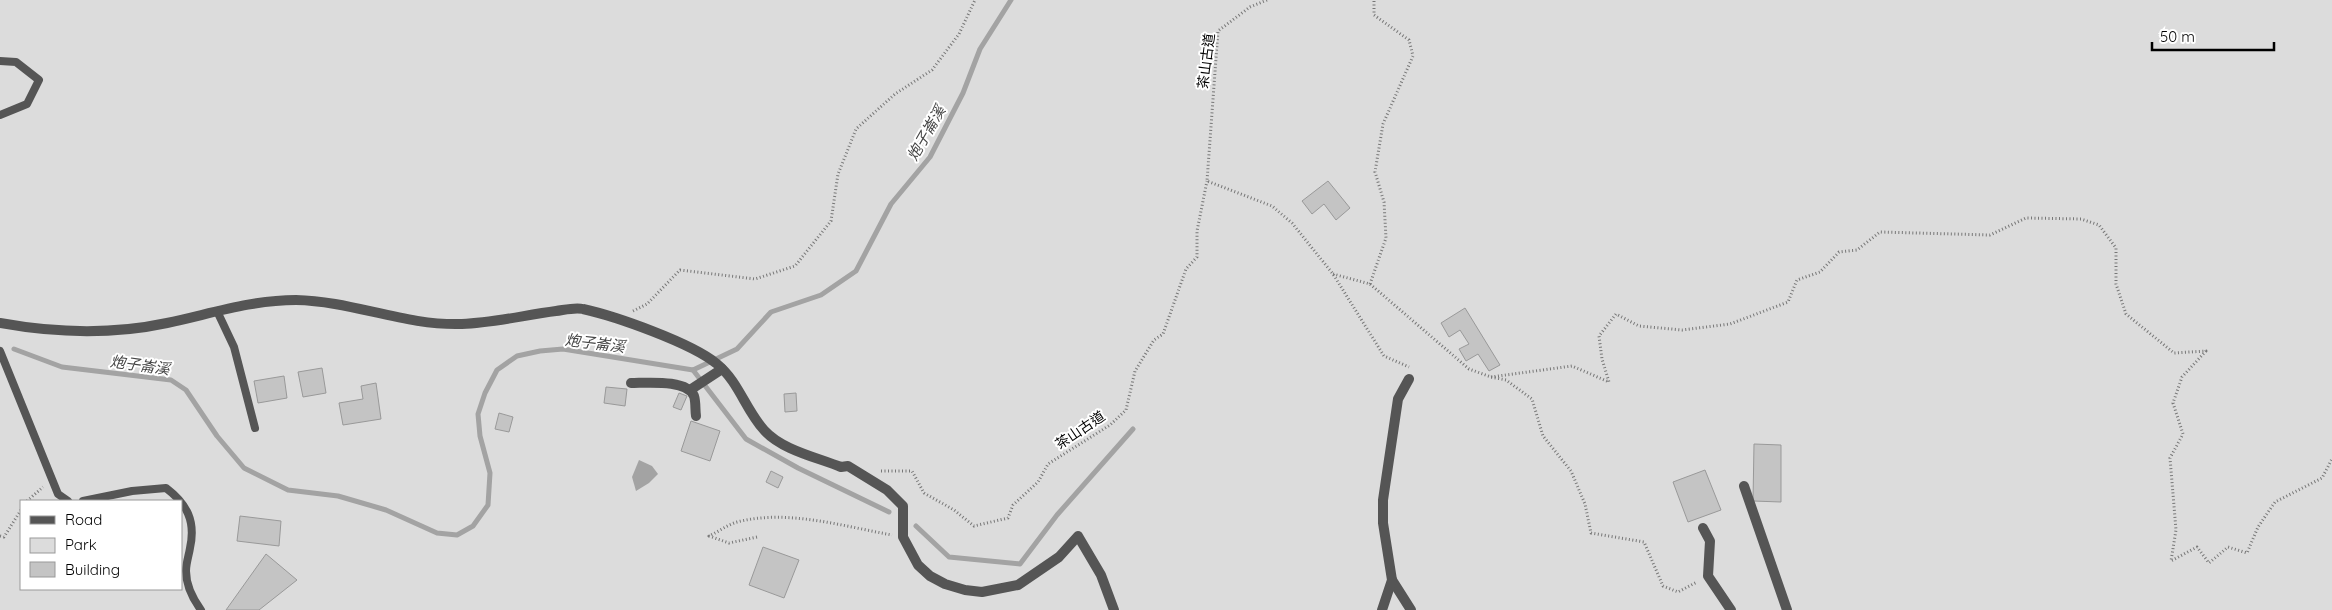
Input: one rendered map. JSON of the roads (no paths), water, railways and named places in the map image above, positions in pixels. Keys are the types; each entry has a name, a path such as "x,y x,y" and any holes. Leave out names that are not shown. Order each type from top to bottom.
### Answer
{"street":[{"path":"0,324 36,330 99,331 145,327 217,310 267,302 297,300 336,304 430,323 463,324 580,308 616,319 699,352 720,367 737,385 764,430 776,441 841,467 848,466 887,490 903,506 902,537 918,565 930,576 945,584 982,592 1018,586 1059,556 1078,536 1101,575 1114,610"},
{"path":"690,390 712,376 720,367"},
{"path":"1409,379 1398,399 1383,500 1383,523 1392,580 1411,610"},
{"path":"631,383 675,384 690,390 694,397 696,416"},
{"path":"1744,486 1787,610"},
{"path":"1703,528 1710,541 1708,576 1731,610"},
{"path":"1382,610 1392,580"}],"lane":[{"path":"0,61 16,62 40,80 27,104 0,115"},
{"path":"217,310 234,347 255,428"},
{"path":"0,350 58,494 67,500"},
{"path":"88,500 132,491 166,488 181,500"},
{"path":"182,502 188,510 191,533 186,570 187,578 190,591 201,610"}],"waterway":[{"name":"炮子崙溪","path":"14,349 62,367 171,380 186,390 217,436 244,468 288,490 338,496 386,510 437,533 457,535 473,526 488,505 490,473 480,436 478,414 485,393 497,370 517,356 563,349 693,370 737,349 771,312 821,295 856,271 891,204 930,157 963,93 980,49 1011,0"},
{"path":"693,370 746,439 798,468 889,512"},
{"path":"916,526 949,557 1020,564 1057,515 1133,429"}]}
